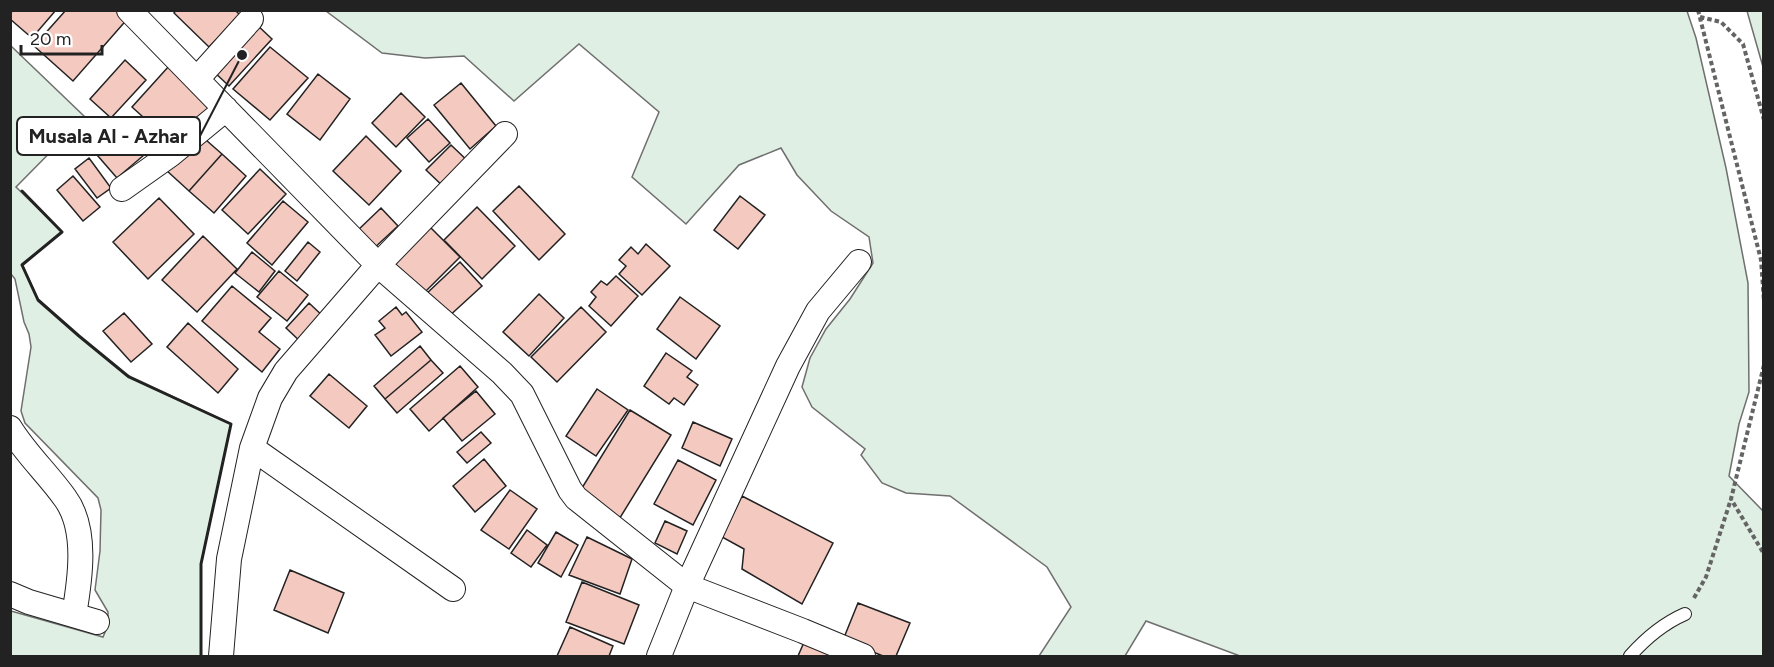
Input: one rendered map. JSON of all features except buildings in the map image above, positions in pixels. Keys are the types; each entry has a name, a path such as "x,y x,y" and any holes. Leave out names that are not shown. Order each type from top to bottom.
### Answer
{"street":[{"path":"129,10 378,265 502,373 522,394 576,498 687,586 803,630 863,657"},
{"path":"197,79 251,19"},
{"path":"122,189 170,155 225,109"},
{"path":"221,657 230,559 252,448 270,398 286,371 378,265 505,134"},
{"path":"659,657 687,586 788,366 818,310 859,262"},
{"path":"10,428 67,500 76,521 81,547 80,577 86,619 10,594"},
{"path":"252,448 453,589"}],"lane":[{"path":"1629,657 1645,639 1669,621 1685,614"}],"path":[{"path":"1698,10 1761,260 1764,301"},
{"path":"1700,17 1721,22 1743,44 1764,120"},
{"path":"1685,614 1707,577 1731,499 1764,365"},
{"path":"1731,499 1764,554"}],"green space":[{"path":"326,11 1687,11 1696,38 1726,168 1748,283 1749,392 1739,424 1729,476 1763,511 1763,656 1240,656 1146,621 1125,656 1039,656 1071,607 1047,567 950,496 906,493 882,483 861,455 865,449 812,407 802,387 810,358 826,329 850,299 873,263 869,237 831,211 797,175 781,148 739,165 686,224 632,177 659,112 579,44 514,101 464,56 425,58 382,53"},
{"path":"1747,11 1763,11 1763,67"},
{"path":"11,46 85,117 16,187 62,232 22,264 38,299 125,374 231,424 201,564 201,656 11,656 11,611 103,637 108,625 108,612 95,590 100,551 101,510 98,498 25,423 21,411 31,347 15,279 11,274"}],"wall":[{"path":"22,191 62,232 22,265 38,300 129,377 231,424 201,564 201,656"}],"place":[{"name":"Musala Al - Azhar","path":"242,55"}]}
